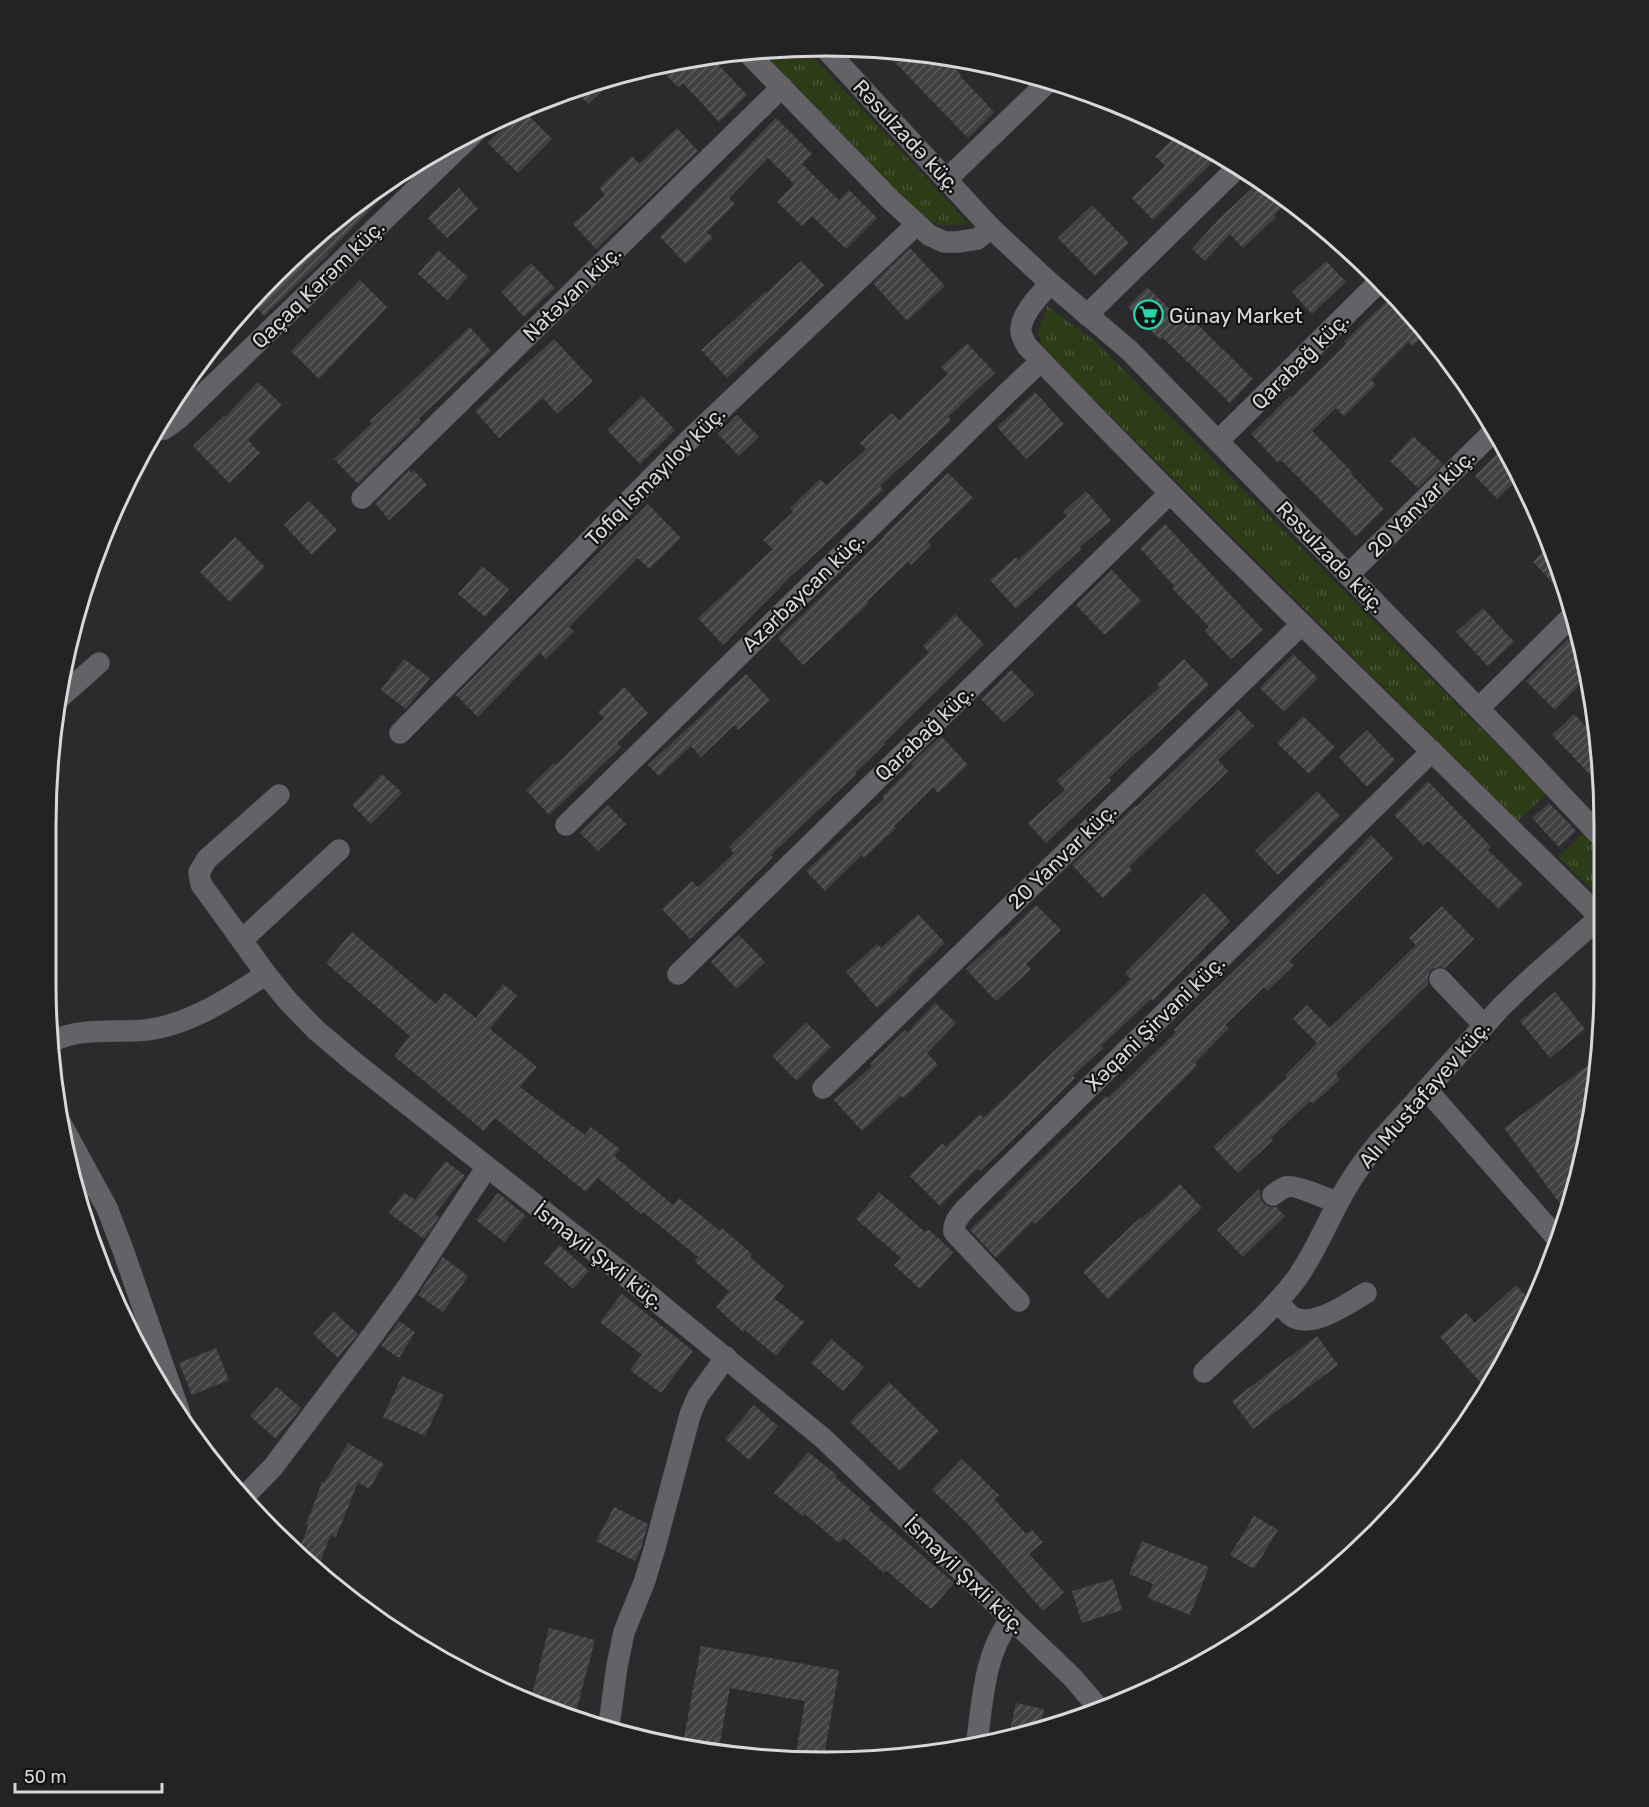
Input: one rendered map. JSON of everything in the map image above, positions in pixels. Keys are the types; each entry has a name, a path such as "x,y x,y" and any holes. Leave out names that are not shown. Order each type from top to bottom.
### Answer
{"street":[{"name":"Rəsulzadə küç.","path":"833,56 991,228 1050,284 1129,350 1479,708 1594,829"},
{"path":"755,59 928,235 944,242 957,242 977,238 991,228"},
{"name":"Natəvan küç.","path":"362,498 782,87"},
{"path":"947,179 1042,87"},
{"name":"Qaçaq Kərəm küç.","path":"167,427 178,419 456,150"},
{"path":"1088,315 1232,173"},
{"name":"Tofiq İsmayılov küç.","path":"400,733 690,439 916,225"},
{"path":"1050,284 1029,309 1021,327 1027,346 1170,493 1594,911"},
{"name":"Qarabağ küç.","path":"1218,441 1374,288"},
{"name":"Azərbaycan küç.","path":"566,825 1041,361"},
{"name":"20 Yanvar küç.","path":"1348,575 1488,437"},
{"name":"Qarabağ küç.","path":"678,974 1170,493"},
{"path":"1479,708 1566,622"},
{"name":"20 Yanvar küç.","path":"822,1088 1302,624"},
{"path":"67,691 99,663"},
{"name":"Xəqani Şirvani küç.","path":"1020,1301 954,1232 953,1226 958,1218 1432,751"},
{"name":"İsmayil Şıxli küç.","path":"279,795 207,859 199,872 201,884 266,975 288,1000 316,1030 355,1063 726,1357 824,1439 1073,1678 1093,1703"},
{"path":"242,940 339,850"},
{"name":"Alı Mustafayev küç.","path":"1204,1372 1278,1302 1298,1277 1363,1162 1484,1025 1527,982 1594,924"},
{"path":"58,1039 65,1035 89,1032 146,1030 178,1024 228,999 266,975"},
{"path":"1440,979 1484,1025"},
{"path":"1427,1090 1552,1232"},
{"path":"248,1492 273,1467 375,1332 487,1167"},
{"path":"81,1175 107,1209 170,1385"},
{"path":"1273,1195 1286,1187 1293,1186 1338,1203"},
{"path":"1278,1302 1293,1318 1306,1321 1320,1318 1366,1293"},
{"path":"610,1721 624,1632 644,1583 655,1547 690,1415 698,1396 726,1357"},
{"path":"978,1736 992,1652 1000,1632 1011,1618"}],"green space":[{"path":"813,56 970,225 938,225 922,216 767,58"},
{"path":"1047,306 1096,342 1546,794 1518,821 1043,349 1038,332"},
{"path":"1584,832 1594,844 1594,891 1558,857"}],"building":[{"path":"891,59 953,66 994,112 968,138"},
{"path":"717,63 747,95 719,122 683,83 678,87 664,73"},
{"path":"606,88 588,104 579,95"},
{"path":"528,115 552,139 518,173 488,143 506,125"},
{"path":"776,118 812,154 802,164 839,200 849,190 877,218 846,249 812,216 802,226 777,202 794,184 768,158 729,198 735,204 707,232 713,238 686,264 660,237"},
{"path":"677,128 698,151 596,249 573,224 605,195 599,188 632,156 639,164"},
{"path":"1173,139 1213,162 1153,220 1132,198 1165,166 1155,156"},
{"path":"1254,186 1283,207 1274,215 1276,217 1243,248 1230,234 1205,261 1192,249 1220,218"},
{"path":"459,188 478,209 447,238 428,218"},
{"path":"383,197 329,254 264,316 256,307 281,281 317,246 356,214"},
{"path":"1092,205 1129,243 1095,276 1058,238"},
{"path":"910,248 945,286 907,321 873,283"},
{"path":"438,250 468,277 447,300 418,274"},
{"path":"801,261 824,285 727,378 701,350"},
{"path":"1326,261 1346,282 1312,314 1292,292"},
{"path":"531,263 555,288 524,317 501,292"},
{"path":"360,280 387,307 319,379 291,351"},
{"path":"1147,287 1186,325 1192,319 1253,379 1230,403 1163,338 1160,340 1128,307"},
{"path":"1387,301 1421,338 1413,346 1409,342 1371,380 1376,385 1344,416 1336,408 1312,431 1384,509 1356,536 1281,460 1278,463 1251,434 1346,344 1344,342"},
{"path":"470,327 491,351 419,418 421,421 358,484 334,459 372,423 370,421"},
{"path":"554,339 593,381 557,414 543,398 499,438 475,411"},
{"path":"967,343 995,373 948,417 951,420 880,486 883,490 788,579 723,645 698,618 773,549 763,540 793,512 790,508 820,479 827,485 866,449 860,443 892,413 899,420 948,374 941,367"},
{"path":"258,382 282,405 248,440 260,453 229,483 193,446"},
{"path":"1035,392 1064,424 1026,459 997,427"},
{"path":"642,396 675,430 640,464 607,430"},
{"path":"737,415 759,437 739,456 718,434"},
{"path":"1413,436 1443,464 1418,488 1390,461"},
{"path":"1497,454 1514,483 1497,499 1475,476"},
{"path":"409,470 411,473 414,470 427,485 389,520 375,503"},
{"path":"948,473 973,498 928,541 931,545 911,565 908,562 866,602 868,604 803,665 778,638"},
{"path":"1086,491 1111,520 1016,609 990,580 1016,557 1018,560 1067,516 1063,512"},
{"path":"309,501 337,530 312,555 284,525"},
{"path":"648,504 681,538 649,569 638,558 569,627 574,631 546,659 540,653 478,717 456,695"},
{"path":"1165,524 1263,630 1231,659 1205,631 1209,627 1172,588 1174,586 1140,548"},
{"path":"235,537 265,567 230,602 200,572"},
{"path":"1543,552 1556,586 1533,562"},
{"path":"482,566 509,589 485,617 458,594"},
{"path":"1112,570 1141,601 1105,635 1076,605"},
{"path":"1483,608 1514,642 1488,666 1456,632"},
{"path":"955,614 984,644 856,774 771,855 773,857 690,939 662,909 692,881 698,887 734,853 729,847 929,652 923,646"},
{"path":"1570,637 1581,684 1555,710 1526,681"},
{"path":"1293,654 1318,678 1284,712 1260,688"},
{"path":"404,659 430,678 406,709 381,690"},
{"path":"1184,659 1209,685 1109,778 1111,780 1046,843 1028,823 1065,790 1057,780 1160,687 1157,684"},
{"path":"1011,670 1034,694 1004,723 981,699"},
{"path":"746,674 770,700 738,730 734,725 701,757 691,746 659,776 648,765"},
{"path":"624,687 648,713 617,743 621,747 549,815 526,790 554,763 556,765 604,718 598,712"},
{"path":"1238,709 1254,726 1218,760 1228,771 1129,867 1132,870 1103,898 1072,865"},
{"path":"1574,714 1587,728 1592,777 1552,735"},
{"path":"1303,716 1335,747 1309,774 1277,743"},
{"path":"1367,730 1395,760 1367,787 1339,757"},
{"path":"941,736 968,765 938,793 933,787 894,826 896,828 864,858 862,855 825,891 806,871 884,799 882,797 913,766 911,764"},
{"path":"382,774 402,793 371,824 352,805"},
{"path":"1428,781 1491,847 1488,850 1523,884 1499,909 1428,841 1423,845 1394,815"},
{"path":"1317,791 1340,816 1278,875 1255,851"},
{"path":"1549,803 1576,831 1559,847 1532,818"},
{"path":"608,805 626,824 598,851 580,833"},
{"path":"1371,835 1393,858 1289,961 1294,965 1267,991 1264,987 1225,1025 1229,1028 1195,1063 1197,1066 1035,1224 1032,1222 996,1258 970,1230 1106,1096 1108,1098 1176,1032 1174,1030"},
{"path":"1204,893 1230,921 1153,1001 1151,999 1101,1046 1103,1048 1073,1076 1075,1078 1033,1120 980,1171 978,1168 940,1206 910,1176 942,1143 946,1147 980,1114 983,1118 1131,979 1125,973"},
{"path":"1036,905 1061,930 1026,964 1031,969 996,1001 966,969"},
{"path":"1442,906 1474,939 1445,968 1438,967 1431,970 1428,984 1336,1074 1340,1079 1313,1104 1310,1101 1238,1173 1213,1147 1287,1077 1285,1075 1317,1043 1293,1019 1307,1005 1330,1028 1416,945 1409,938"},
{"path":"918,914 945,943 907,978 909,980 877,1008 846,972 877,944 881,948"},
{"path":"352,932 436,1004 445,993 476,1018 503,984 517,995 490,1029 537,1067 520,1087 585,1135 591,1127 620,1149 614,1156 673,1205 679,1198 720,1231 722,1228 752,1254 750,1257 784,1286 774,1298 804,1322 776,1356 745,1330 743,1332 716,1307 729,1291 694,1261 698,1257 643,1212 641,1214 598,1178 586,1192 495,1118 484,1131 394,1056 410,1036 326,963"},
{"path":"739,935 765,962 737,989 711,962"},
{"path":"1555,992 1585,1029 1550,1058 1520,1021"},
{"path":"935,1003 956,1023 927,1053 938,1065 904,1098 901,1096 862,1131 834,1100 872,1066 870,1064 905,1030 907,1033"},
{"path":"806,1022 831,1047 797,1081 772,1056"},
{"path":"1589,1065 1579,1133 1561,1204 1504,1128"},
{"path":"446,1161 465,1176 435,1214 439,1217 424,1239 389,1213 404,1192 415,1200"},
{"path":"1180,1184 1202,1208 1108,1299 1083,1272"},
{"path":"1259,1189 1263,1203 1269,1207 1276,1207 1285,1216 1243,1257 1217,1230"},
{"path":"879,1192 925,1232 928,1229 953,1252 920,1289 894,1265 901,1258 856,1219"},
{"path":"498,1193 526,1216 504,1242 476,1220"},
{"path":"559,1245 589,1271 573,1289 544,1263"},
{"path":"443,1257 468,1276 443,1312 418,1295"},
{"path":"1516,1285 1526,1296 1481,1382 1440,1337 1466,1313 1475,1323"},
{"path":"622,1294 693,1351 661,1393 630,1370 642,1355 600,1322"},
{"path":"334,1312 358,1334 338,1358 313,1334"},
{"path":"399,1321 415,1332 399,1358 381,1346"},
{"path":"1317,1336 1338,1365 1253,1429 1232,1401"},
{"path":"831,1339 864,1367 843,1391 811,1363"},
{"path":"216,1348 229,1380 192,1395 179,1363"},
{"path":"402,1376 444,1395 425,1436 383,1417"},
{"path":"889,1382 939,1431 900,1471 850,1422"},
{"path":"277,1387 301,1408 276,1439 250,1416"},
{"path":"754,1405 778,1426 749,1460 725,1439"},
{"path":"348,1443 384,1464 369,1489 358,1482 336,1537 331,1535 319,1563 301,1545 322,1482 324,1483"},
{"path":"808,1452 837,1475 835,1477 870,1507 868,1509 954,1583 931,1609 886,1570 884,1573 844,1538 839,1543 805,1514 803,1516 774,1493"},
{"path":"962,1459 999,1495 994,1499 1026,1534 1032,1530 1043,1542 1029,1554 1064,1592 1043,1611 968,1524 932,1490"},
{"path":"614,1507 648,1524 635,1561 596,1541"},
{"path":"1254,1516 1278,1530 1254,1569 1230,1555"},
{"path":"1142,1541 1209,1567 1190,1615 1148,1598 1153,1584 1129,1574"},
{"path":"1113,1579 1122,1610 1082,1623 1072,1591"},
{"path":"549,1628 595,1640 576,1711 532,1694"},
{"path":"701,1646 839,1670 825,1752 796,1751 805,1701 730,1688 719,1744 684,1739"},
{"path":"1016,1703 1044,1709 1042,1720 1011,1728"}],"place":[{"name":"Günay Market","path":"1148,315"}]}
